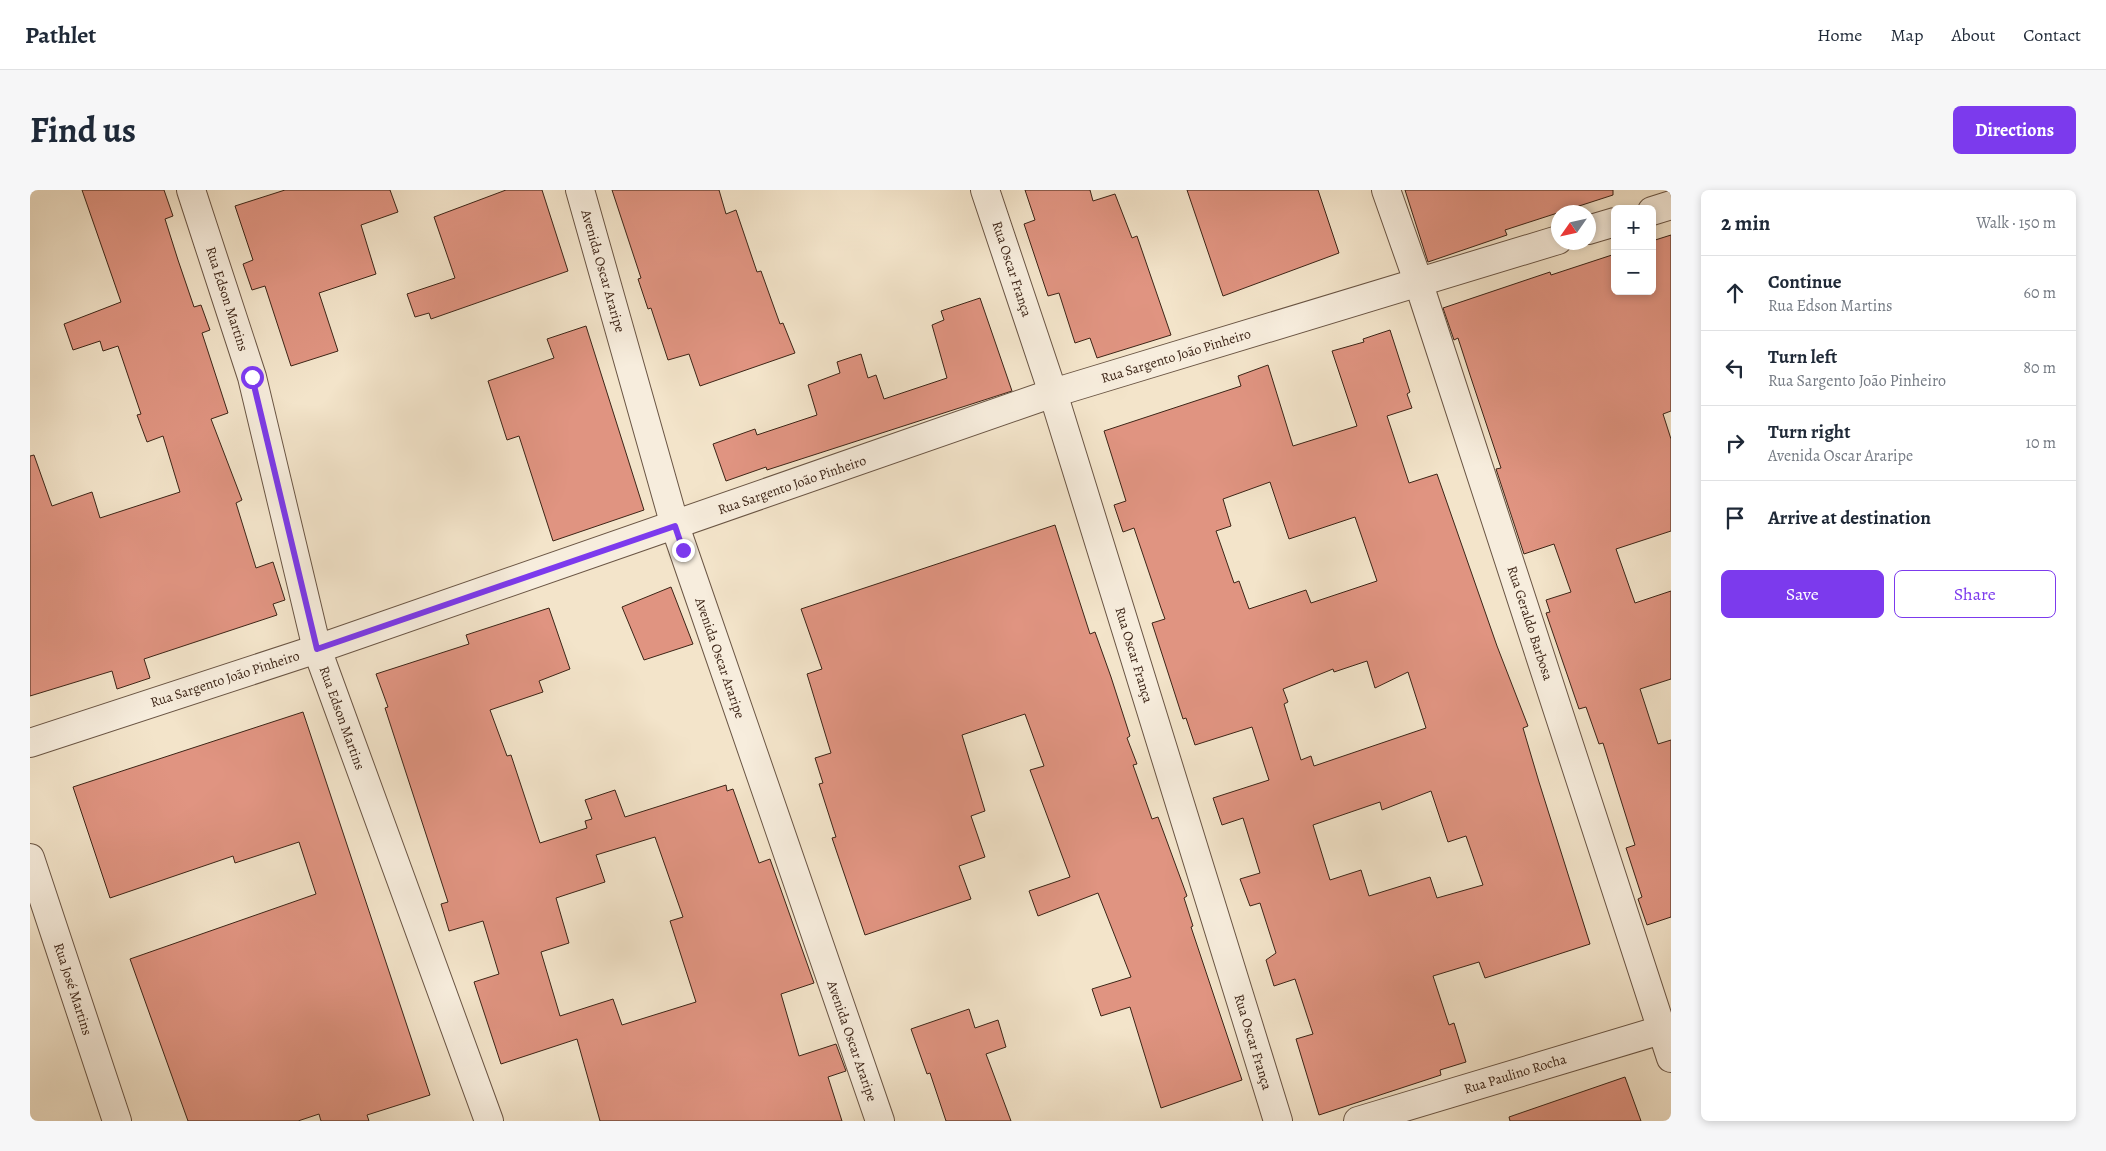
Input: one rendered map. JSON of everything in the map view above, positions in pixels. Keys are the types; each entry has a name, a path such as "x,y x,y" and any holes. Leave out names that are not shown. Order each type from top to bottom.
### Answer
{"street":[{"name":"Rua Edson Martins","path":"191,190 252,377 317,649 489,1121"},
{"name":"Avenida Oscar Araripe","path":"580,190 675,526 880,1121"},
{"name":"Rua Oscar França","path":"985,190 1053,393 1278,1121"},
{"name":"Rua Geraldo Barbosa","path":"1386,190 1667,1029 1671,1058"},
{"path":"1656,209 1671,205"},
{"path":"1596,228 1611,223"},
{"name":"Rua Sargento João Pinheiro","path":"30,743 317,649 1053,393 1419,284 1551,242"},
{"name":"Rua José Martins","path":"30,858 117,1121"},
{"name":"Rua Paulino Rocha","path":"1358,1121 1427,1111 1667,1029"}],"building":[{"path":"82,190 164,190 173,216 165,219 194,307 201,305 210,330 202,333 228,413 211,419 242,500 236,503 256,568 273,562 285,600 273,604 277,615 144,659 150,678 117,689 112,671 30,696 30,456 34,455 52,506 92,492 100,518 180,492 163,436 147,442 137,415 141,414 118,346 103,351 100,341 73,350 64,324 121,302"},
{"path":"285,190 390,190 398,212 361,225 376,274 319,293 338,351 291,366 265,286 252,290 243,264 253,260 235,206"},
{"path":"506,190 542,190 568,271 431,319 429,313 415,317 407,294 455,278 434,217"},
{"path":"612,190 719,190 726,214 736,210 757,272 761,271 780,324 783,323 795,353 700,386 689,354 668,360 651,308 648,309 638,279 641,278"},
{"path":"1025,190 1090,190 1093,201 1115,194 1132,238 1137,236 1171,335 1097,358 1090,338 1075,343 1059,293 1048,296 1024,224 1035,220"},
{"path":"1187,190 1318,190 1339,253 1223,296"},
{"path":"1405,190 1613,190 1613,195 1582,205 1551,205 1551,215 1505,230 1507,235 1428,262"},
{"path":"1671,235 1671,411 1663,414 1671,439 1671,531 1616,549 1635,603 1671,591 1671,679 1640,689 1658,744 1671,740 1671,917 1647,925 1638,899 1642,897 1626,848 1635,845 1603,743 1599,744 1586,707 1579,709 1546,613 1550,612 1546,600 1571,592 1554,544 1524,554 1496,469 1501,468 1458,338 1454,340 1443,308 1550,272 1551,275 1611,255 1611,295 1656,295 1656,240"},
{"path":"980,298 1012,391 767,470 766,467 726,481 713,444 755,429 757,435 817,415 808,385 840,373 837,362 861,354 868,378 876,375 884,399 947,378 932,325 944,320 941,311"},
{"path":"586,326 644,510 553,541 519,436 507,440 488,381 554,358 547,339"},
{"path":"1390,330 1410,392 1407,394 1412,408 1387,416 1409,483 1437,474 1497,646 1528,726 1523,728 1590,944 1485,978 1479,962 1433,976 1449,1025 1454,1023 1466,1062 1440,1070 1441,1075 1319,1115 1296,1039 1313,1034 1295,979 1274,986 1266,960 1276,953 1260,903 1250,906 1240,879 1260,873 1243,818 1222,825 1213,798 1269,780 1252,727 1195,745 1186,718 1183,719 1152,623 1165,619 1134,528 1123,532 1114,505 1126,501 1104,431 1241,386 1238,376 1268,365 1293,446 1357,426 1332,351 1364,342 1363,339","holes":["1270,482 1289,539 1355,517 1377,581 1311,603 1306,590 1249,609 1239,581 1234,583 1216,531 1231,526 1223,499","1367,661 1375,688 1408,672 1426,728 1314,766 1311,756 1301,760 1284,704 1288,702 1283,689 1333,669 1334,672","1431,791 1448,842 1466,836 1483,885 1437,898 1430,877 1369,896 1361,870 1330,880 1313,825 1380,802 1382,810"]},
{"path":"1055,525 1090,634 1095,632 1111,677 1130,736 1127,738 1137,764 1133,765 1152,819 1158,817 1187,896 1184,898 1193,926 1191,927 1242,1080 1161,1108 1130,1007 1101,1016 1092,989 1131,977 1098,893 1038,916 1029,891 1070,877 1030,770 1044,766 1025,714 962,735 985,811 971,816 985,857 959,866 971,899 865,935 832,838 836,837 819,784 823,783 815,758 831,753 807,674 822,669 801,609"},
{"path":"671,587 693,644 644,660 622,607"},
{"path":"549,608 570,669 539,681 543,692 490,710 507,756 511,755 540,843 587,828 585,821 592,819 585,800 615,790 625,817 726,785 727,791 733,789 759,863 770,859 814,983 781,994 799,1056 836,1044 846,1071 828,1077 842,1121 600,1121 577,1039 501,1064 474,982 499,974 483,921 449,931 441,904 448,902 385,708 388,707 376,674 469,644 466,635","holes":["655,837 683,917 670,921 696,1002 622,1025 613,999 560,1016 541,952 569,943 556,898 605,882 596,855"]},
{"path":"303,712 430,1095 367,1115 369,1121 321,1121 319,1114 298,1121 188,1121 130,959 316,894 299,842 235,863 233,856 110,898 73,787"},
{"path":"969,1009 975,1028 998,1020 1006,1047 986,1054 1011,1121 946,1121 930,1073 927,1074 911,1029"},
{"path":"1625,1077 1641,1121 1510,1121 1509,1117"}],"route":[{"path":"252,377 317,649 675,526 683,550"}]}
